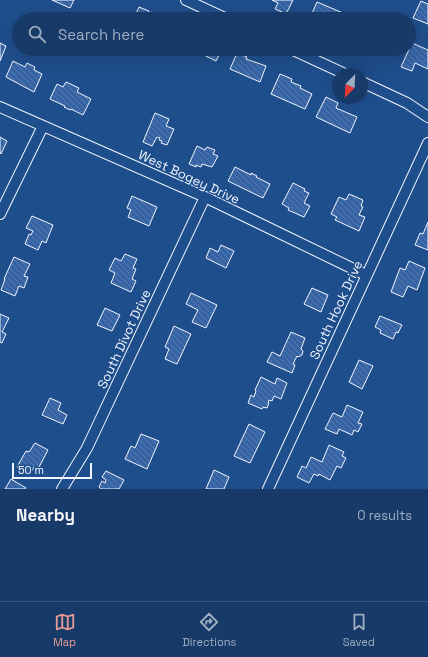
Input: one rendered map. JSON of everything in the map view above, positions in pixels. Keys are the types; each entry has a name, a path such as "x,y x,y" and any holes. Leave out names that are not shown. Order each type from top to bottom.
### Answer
{"street":[{"path":"186,0 212,12"},
{"path":"306,56 332,68"},
{"path":"368,85 407,103 428,116"},
{"name":"West Bogey Drive","path":"0,107 204,197 366,275"},
{"path":"0,214 43,126"},
{"name":"South Hook Drive","path":"268,489 428,143"},
{"name":"South Divot Drive","path":"62,489 87,448 204,197"}],"building":[{"path":"52,0 74,0 70,8"},
{"path":"272,0 293,0 287,12 282,12 275,9 278,3"},
{"path":"421,1 428,4 428,24 416,19 416,12"},
{"path":"317,2 341,12 313,12"},
{"path":"139,7 149,11 149,12 137,12"},
{"path":"0,43 6,46 0,61"},
{"path":"416,45 428,50 428,69 415,63 412,71 401,67 406,56 416,56"},
{"path":"206,56 218,56 216,61"},
{"path":"236,56 244,56 247,57 246,59 266,66 260,82 230,69"},
{"path":"13,61 25,67 27,63 35,67 34,70 42,74 34,92 6,77"},
{"path":"280,74 292,79 291,82 301,86 300,88 312,94 305,109 271,94"},
{"path":"66,82 79,88 77,92 91,99 83,115 50,99 57,84 63,87"},
{"path":"326,97 332,100 332,104 338,104 336,108 357,117 350,133 316,117"},
{"path":"155,113 169,119 166,126 174,129 167,145 161,143 162,141 159,140 160,138 157,137 152,146 143,142"},
{"path":"0,137 7,141 1,154 0,153"},
{"path":"197,146 205,150 207,147 215,150 213,154 218,156 212,167 202,164 201,167 196,165 196,167 189,164"},
{"path":"235,167 251,175 251,173 270,184 263,198 228,181"},
{"path":"293,183 305,189 304,191 309,193 304,203 310,206 304,217 288,210 289,208 282,204"},
{"path":"349,194 363,200 361,206 363,207 359,215 365,217 359,231 335,220 337,217 331,214 339,197 346,200"},
{"path":"132,196 157,207 149,226 128,217 131,210 127,208"},
{"path":"32,216 53,225 46,243 42,241 38,250 25,244 29,234 31,235 33,231 26,228"},
{"path":"428,222 428,250 415,245 420,233 423,234"},
{"path":"221,245 234,251 226,268 206,258 210,248 218,252"},
{"path":"125,254 137,259 133,268 136,269 132,279 136,281 131,292 111,283 115,273 109,270 115,258 121,261"},
{"path":"14,257 30,264 24,276 28,277 24,288 19,286 15,296 1,290 4,279"},
{"path":"409,261 425,268 417,290 408,286 403,297 391,292 400,268 405,270"},
{"path":"312,288 328,295 321,312 304,304"},
{"path":"191,293 217,305 206,328 192,322 198,310 186,304"},
{"path":"105,308 120,315 112,331 97,325"},
{"path":"0,314 9,318 2,332 6,334 2,343 0,342"},
{"path":"380,316 402,325 398,333 396,332 393,339 380,333 381,330 375,327"},
{"path":"174,326 191,334 177,364 165,359 169,349 165,347"},
{"path":"291,332 305,338 301,349 303,351 302,355 297,356 293,364 295,365 292,373 267,362 272,352 280,356"},
{"path":"359,360 373,366 362,389 349,382"},
{"path":"261,377 275,384 277,378 287,383 281,399 274,396 272,401 269,400 267,408 263,407 262,409 248,403 251,395 254,397 255,390"},
{"path":"50,398 61,403 58,410 67,415 63,424 42,415"},
{"path":"347,405 363,412 358,423 362,424 358,432 354,430 352,435 339,429 337,434 325,429 333,413 342,417"},
{"path":"249,424 265,432 250,463 234,456"},
{"path":"141,434 159,441 147,469 125,459 131,446 135,448"},
{"path":"35,443 48,450 38,469 34,467 30,474 17,467 26,451 29,452"},
{"path":"329,445 344,452 342,456 346,458 341,468 337,466 330,480 319,474 318,476 314,474 309,483 297,477 302,466 306,468 311,457 322,462"},
{"path":"214,470 229,477 224,489 206,489"},
{"path":"106,471 124,480 119,489 101,489 99,487 102,481 105,483 106,480 102,477"},
{"path":"11,479 26,488 5,489"}]}
